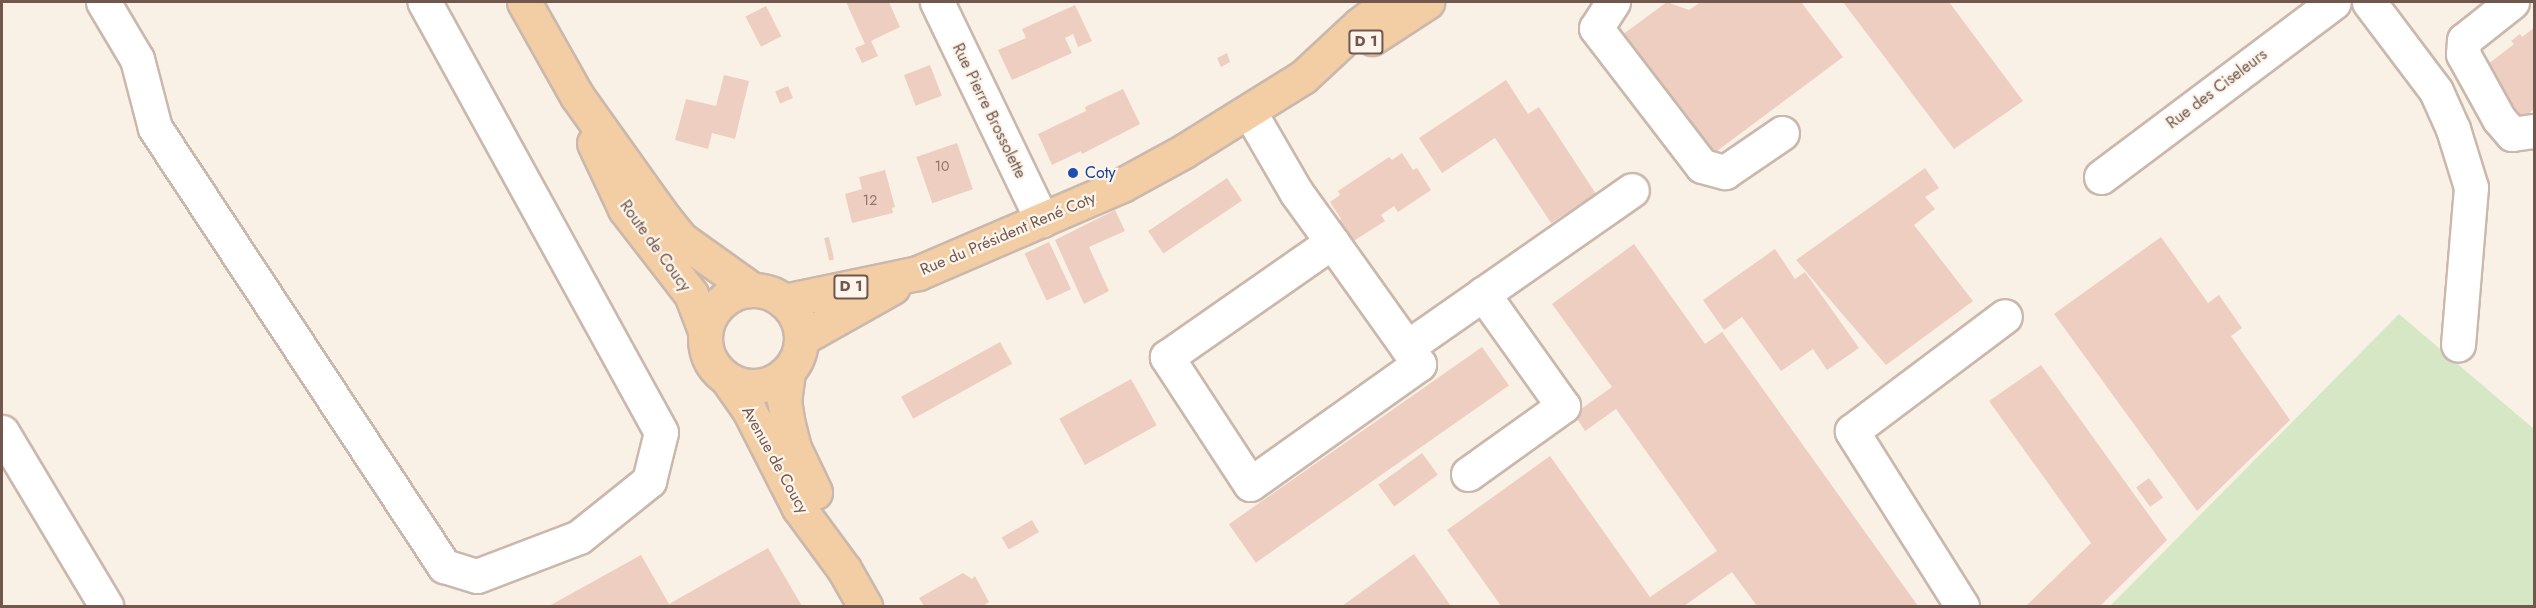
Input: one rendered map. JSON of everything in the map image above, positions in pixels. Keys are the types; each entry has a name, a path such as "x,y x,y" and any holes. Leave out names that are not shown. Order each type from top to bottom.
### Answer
{"main road":[{"name":"Route de Coucy","path":"524,2 577,96 681,239 751,289"},
{"name":"Rue du Président René Coty","path":"784,301 918,273 1122,184 1249,111 1302,76 1359,25 1390,2"},
{"name":"D 1","path":"1302,76 1370,40 1427,2"},
{"name":"Route de Coucy","path":"577,96 601,162 625,209 691,294 705,331"},
{"name":"D 1","path":"802,338 918,273"},
{"path":"751,289 763,290 784,301 794,311 800,324 802,338 798,357 788,372 775,382 759,387 743,386 728,380 717,371 709,359 705,345 705,331 710,315 720,302 734,293 751,289"},
{"name":"Avenue de Coucy","path":"788,372 784,400 794,447 825,512 844,569"},
{"name":"Avenue de Coucy","path":"728,380 749,410 799,508 844,569 865,606"}],"street":[{"path":"118,9 137,59 156,128 162,138 444,566 477,576 579,537 649,481 661,432 425,2"},
{"name":"Rue Pierre Brossolette","path":"937,2 1042,220"},
{"path":"1613,2 1596,28 1702,166 1725,172 1782,133"},
{"name":"Rue des Ciseleurs","path":"2101,177 2334,2"},
{"path":"2368,2 2436,91 2453,129 2471,186 2457,344"},
{"path":"2512,2 2478,12 2464,40 2463,54 2499,119 2512,134 2535,131"},
{"path":"1249,111 1296,192 1332,242 1419,364 1250,484 1167,357 1332,242"},
{"path":"1407,347 1632,190"},
{"path":"1468,474 1563,406 1483,294"},
{"path":"1962,606 1852,431 2005,316"},
{"path":"2,432 106,606"}],"green space":[{"path":"2399,314 2534,429 2534,606 2110,606"}],"building":[{"path":"846,2 889,2 900,27 871,41 878,56 862,63 855,48 865,44"},
{"path":"1667,2 1689,10 1701,2 1801,2 1843,57 1709,157 1611,43"},
{"path":"1843,2 1949,2 2023,101 1954,149"},
{"path":"1075,5 1092,41 1078,47 1073,34 1065,38 1072,53 1012,80 998,50 1026,38 1022,29"},
{"path":"766,6 781,36 761,47 746,16"},
{"path":"2534,28 2534,109 2523,119 2483,68 2514,44 2511,41 2520,34 2522,37"},
{"path":"1227,53 1230,62 1221,67 1217,58"},
{"path":"930,65 942,96 916,106 904,75"},
{"path":"724,75 749,81 735,139 712,133 708,149 675,140 686,99 716,106"},
{"path":"1506,80 1528,114 1539,107 1596,194 1551,223 1495,138 1442,173 1419,138"},
{"path":"788,86 793,98 780,103 775,91"},
{"path":"1123,89 1140,124 1082,154 1081,151 1052,165 1038,134 1086,111 1085,107"},
{"path":"957,143 973,189 932,203 916,157"},
{"path":"1402,153 1413,170 1417,168 1431,190 1398,212 1394,206 1381,215 1385,221 1352,242 1338,221 1341,219 1330,202 1340,195 1338,191 1389,157 1392,160"},
{"path":"1925,168 1939,188 1925,197 1935,209 1914,225 1973,301 1886,365 1796,260"},
{"path":"885,170 895,207 892,208 893,213 852,223 845,194 862,189 859,177"},
{"path":"1227,178 1242,200 1163,254 1148,231"},
{"path":"1115,210 1125,231 1089,247 1109,291 1084,304 1055,240"},
{"path":"829,237 834,259 829,261 824,238"},
{"path":"2161,237 2208,303 2219,295 2242,328 2231,336 2290,420 2197,511 2054,314"},
{"path":"1049,242 1071,289 1047,301 1025,253"},
{"path":"1634,244 1705,344 1722,332 1918,606 1757,606 1732,572 1684,606 1501,606 1447,530 1550,456 1650,597 1717,551 1616,409 1585,431 1574,414 1612,387 1552,304"},
{"path":"1775,249 1795,279 1805,272 1859,348 1827,370 1813,349 1781,371 1742,317 1724,330 1703,300"},
{"path":"1000,342 1012,364 913,419 901,397"},
{"path":"1482,347 1509,386 1256,563 1229,524"},
{"path":"2041,365 2167,540 2100,606 2026,606 2091,543 1989,401"},
{"path":"1131,379 1157,425 1085,465 1059,419"},
{"path":"1422,453 1438,475 1394,507 1378,485"},
{"path":"2149,478 2163,497 2150,507 2136,487"},
{"path":"1032,520 1039,532 1009,550 1002,538"},
{"path":"768,548 802,606 549,606 641,555 669,604"},
{"path":"1414,554 1451,606 1342,606"},
{"path":"963,573 972,579 975,576 989,602 983,606 924,606 919,598"}],"place":[{"name":"Coty","path":"1073,173"}]}
